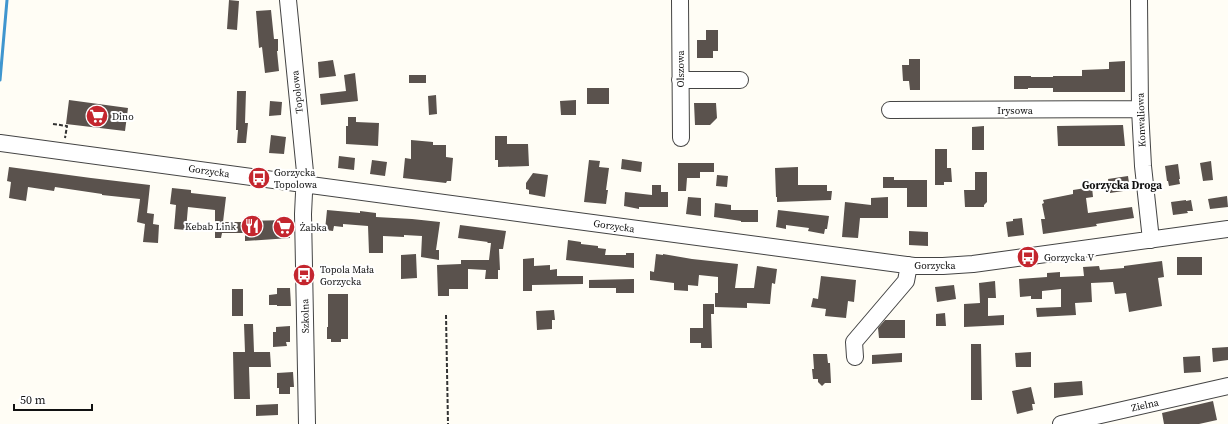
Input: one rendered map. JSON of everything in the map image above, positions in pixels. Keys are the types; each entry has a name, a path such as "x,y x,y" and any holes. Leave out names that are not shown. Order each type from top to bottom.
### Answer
{"street":[{"name":"Topolowa","path":"288,0 304,160 305,184"},
{"name":"Olszowa","path":"680,0 681,138"},
{"name":"Konwaliowa","path":"1139,0 1140,109 1143,166 1151,240"},
{"path":"680,80 740,80"},
{"name":"Irysowa","path":"890,110 1140,109"},
{"name":"Gorzycka","path":"0,143 909,265 943,266 973,264 1228,230"},
{"name":"Szkolna","path":"305,184 304,222 307,424"},
{"path":"855,357 854,342 906,281 909,265"},
{"name":"Zielna","path":"1061,424 1228,386"}],"path":[{"path":"52,124 67,126 65,139"},
{"path":"446,314 448,424"}],"building":[{"path":"229,0 239,1 237,30 227,29"},
{"path":"271,10 274,39 278,39 277,51 279,71 265,73 262,47 259,48 256,11"},
{"path":"706,30 718,30 718,51 713,51 713,58 697,58 697,40 706,40"},
{"path":"909,59 920,59 920,90 910,90 909,81 903,81 902,65 909,65"},
{"path":"333,60 336,76 319,78 318,62"},
{"path":"1125,61 1125,92 1053,92 1053,88 1014,89 1014,76 1082,76 1082,70 1109,69 1109,62"},
{"path":"355,73 358,101 321,105 320,94 346,91 344,75"},
{"path":"409,75 426,75 426,83 409,83"},
{"path":"587,88 609,88 609,104 587,104"},
{"path":"237,91 246,91 245,123 248,123 246,143 237,143"},
{"path":"436,95 437,114 429,115 428,96"},
{"name":"Dino","path":"69,100 128,108 125,131 66,124"},
{"path":"576,100 576,115 561,115 560,101"},
{"path":"270,101 282,102 281,115 269,116"},
{"path":"694,103 716,103 717,118 710,125 695,125"},
{"path":"348,117 356,117 356,122 379,123 378,146 346,144 346,126 348,126"},
{"path":"1123,125 1125,146 1058,146 1057,126"},
{"path":"984,126 984,150 972,150 972,127"},
{"path":"271,135 286,137 284,154 269,153"},
{"path":"495,136 507,136 507,144 528,144 529,166 498,167 498,160 495,160"},
{"path":"411,140 433,142 433,145 446,145 446,157 453,158 451,181 447,181 446,183 403,178 405,158 411,159"},
{"path":"935,149 947,149 947,168 951,168 952,182 944,182 944,185 935,185"},
{"path":"339,156 355,158 354,170 338,168"},
{"path":"622,159 642,162 641,172 621,169"},
{"path":"372,160 387,162 385,176 370,174"},
{"path":"589,160 600,161 599,167 609,168 606,204 584,202"},
{"path":"1211,161 1213,180 1203,181 1200,163"},
{"path":"678,163 714,163 714,172 700,172 700,178 687,178 686,191 678,191"},
{"path":"1178,164 1180,184 1169,186 1165,166"},
{"path":"9,167 150,185 147,213 154,214 153,224 159,225 158,243 143,242 145,224 137,222 140,199 102,195 55,187 54,191 28,187 26,201 9,198 11,182 7,181"},
{"path":"798,167 798,185 827,185 827,191 832,191 831,200 777,202 775,168"},
{"path":"975,172 987,172 987,202 984,207 965,207 964,190 975,190"},
{"path":"533,173 548,175 545,197 529,194 529,190 526,189 526,183"},
{"path":"717,175 728,176 727,187 716,186"},
{"path":"1128,176 1130,190 1110,193 1108,179"},
{"path":"883,177 894,177 894,180 927,180 927,207 907,207 907,188 883,188"},
{"path":"652,185 661,185 661,192 668,192 668,207 639,207 639,209 624,206 625,192 652,195"},
{"path":"1092,187 1093,197 1086,198 1088,213 1132,207 1134,218 1096,224 1097,226 1043,234 1041,219 1045,219 1042,204 1044,203 1043,200 1073,194 1073,190"},
{"path":"172,188 191,190 191,193 226,197 223,222 289,220 290,238 245,241 245,233 222,233 221,238 215,238 215,210 188,207 186,230 174,229 176,205 170,204"},
{"path":"1227,196 1228,207 1210,209 1208,199"},
{"path":"688,197 701,198 701,216 686,214"},
{"path":"888,197 888,218 860,218 858,238 842,237 845,202 871,205 871,198"},
{"path":"1191,200 1193,211 1173,215 1171,202"},
{"path":"715,203 731,205 731,210 758,210 758,222 741,222 714,217"},
{"path":"327,210 360,213 360,211 376,213 376,217 440,222 436,250 439,250 439,260 421,257 422,236 383,236 383,253 369,253 368,226 343,224 343,227 334,226 333,231 325,230"},
{"path":"778,210 829,216 827,229 825,229 824,234 808,231 809,228 786,225 786,229 776,227"},
{"path":"1022,218 1024,235 1008,237 1006,222 1013,221 1013,219"},
{"path":"460,225 506,231 503,249 499,249 500,270 498,270 498,279 485,279 486,270 468,269 468,289 449,289 449,296 438,296 437,265 461,264 461,260 489,260 491,243 458,238"},
{"path":"909,231 928,232 928,246 909,245"},
{"path":"568,240 606,249 605,255 626,255 626,253 634,253 634,268 566,260"},
{"path":"416,254 417,278 401,279 401,255"},
{"path":"656,254 738,264 735,288 754,288 757,266 777,269 775,284 772,283 770,304 747,303 747,308 715,307 715,293 718,293 718,277 699,275 698,286 688,285 688,291 674,290 674,283 650,280 650,271 654,272"},
{"path":"1177,257 1202,257 1202,275 1177,275"},
{"path":"534,258 534,266 550,265 550,270 557,269 557,276 583,276 583,284 532,285 532,291 523,291 523,259"},
{"path":"1162,261 1164,277 1158,278 1162,306 1129,312 1126,293 1115,294 1113,282 1091,283 1092,302 1075,303 1076,315 1037,317 1036,308 1061,307 1061,289 1042,291 1042,299 1031,299 1031,296 1020,297 1019,279 1047,277 1047,273 1060,272 1060,277 1084,276 1083,267 1099,266 1100,270 1124,268 1124,266"},
{"path":"821,276 856,280 854,302 848,301 846,318 825,316 826,309 811,307 813,298 818,299"},
{"path":"634,279 634,293 616,293 616,288 589,288 589,280"},
{"path":"995,281 996,298 988,298 988,316 1004,315 1004,325 964,327 964,304 980,303 979,283"},
{"path":"954,285 956,299 937,302 935,287"},
{"path":"277,288 290,288 291,306 269,305 269,295 277,294"},
{"path":"232,289 243,289 243,316 232,316"},
{"path":"328,294 348,294 348,339 341,339 341,342 331,342 331,339 327,339"},
{"path":"703,304 714,304 714,314 711,314 712,348 701,348 701,343 690,343 690,328 703,328"},
{"path":"554,310 555,320 552,320 552,329 537,330 536,311"},
{"path":"945,313 946,326 936,326 936,314"},
{"path":"885,320 905,320 905,338 879,338 878,328"},
{"path":"244,324 253,324 254,352 270,352 271,367 249,367 250,399 234,399 233,352 245,352"},
{"path":"290,326 290,342 286,342 287,346 273,347 273,332 276,332 276,327"},
{"path":"971,344 981,344 982,400 971,400"},
{"path":"1228,347 1228,360 1213,362 1212,348"},
{"path":"1031,352 1031,367 1016,367 1015,353"},
{"path":"902,353 902,362 872,364 872,355"},
{"path":"813,354 827,354 828,363 830,363 831,383 825,383 822,386 818,382 818,379 813,379"},
{"path":"1200,356 1201,372 1184,373 1183,357"},
{"path":"293,372 294,387 290,387 290,394 279,394 279,388 277,388 277,373"},
{"path":"1082,381 1083,395 1054,398 1054,383"},
{"path":"1031,387 1035,404 1032,404 1033,410 1017,414 1012,391"},
{"path":"1213,401 1217,420 1199,424 1164,424 1162,413"},
{"path":"278,404 278,415 256,416 256,405"}],"waterway":[{"path":"0,80 7,0"}],"place":[{"name":"Dino","path":"97,116"},
{"name":"Gorzycka Topolowa","path":"259,178"},
{"name":"Kebab Link","path":"252,226"},
{"name":"Żabka","path":"284,227"},
{"name":"Gorzycka V","path":"1028,257"},
{"name":"Topola Mała Gorzycka","path":"304,275"}],"district":[{"name":"Gorzycka Droga","path":"1122,185"}]}
